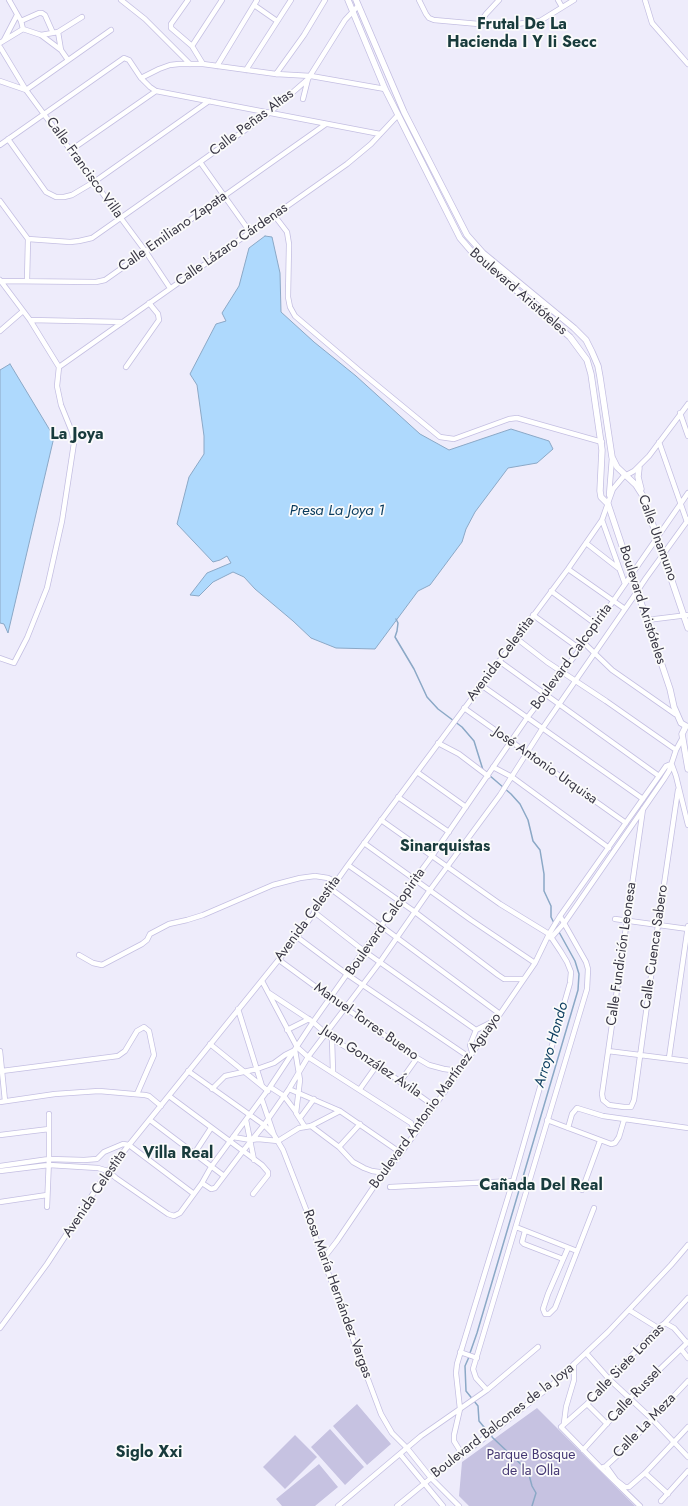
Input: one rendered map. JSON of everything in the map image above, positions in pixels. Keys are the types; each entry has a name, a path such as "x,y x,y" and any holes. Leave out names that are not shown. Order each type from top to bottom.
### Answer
{"street":[{"path":"9,0 21,21 23,29"},
{"path":"121,0 145,19 190,64"},
{"path":"188,0 172,24 171,28 192,46 203,64"},
{"path":"192,46 222,0"},
{"path":"217,66 257,0"},
{"path":"246,70 291,0"},
{"path":"276,74 304,35 325,0"},
{"name":"Boulevard Aristóteles","path":"348,0 385,89 454,229 475,256 570,337 587,360 591,374 602,442 600,491 601,497 608,504"},
{"path":"419,0 426,14 431,19 501,26 535,22 545,19 574,0"},
{"path":"480,24 486,14 499,0"},
{"path":"558,0 562,7"},
{"path":"645,0 652,23 688,64"},
{"name":"Boulevard Aristóteles","path":"357,3 404,112 467,235 480,250 543,302 582,337 596,358 612,457 608,504 638,591 674,707 682,724 687,726 682,734 682,739"},
{"name":"Calle Peñas Altas","path":"28,239 70,242 85,240 99,233 269,113 309,77 357,3"},
{"path":"254,5 277,21"},
{"path":"21,21 39,13 45,15 55,32 61,50 68,60"},
{"path":"2,42 17,15"},
{"path":"41,35 55,32 82,17"},
{"path":"2,42 23,29"},
{"path":"23,29 41,35 61,50"},
{"path":"0,81 26,90 111,30"},
{"name":"Calle Francisco Villa","path":"0,47 26,90 146,252 170,288"},
{"path":"0,146 120,59 124,58 129,60 141,78 156,91 380,134"},
{"path":"141,78 158,69 170,65 203,64 309,77 385,89"},
{"path":"303,99 309,77"},
{"path":"71,150 156,91"},
{"path":"8,139 46,192 50,196 64,197 72,195 94,182 209,100"},
{"name":"Calle Lázaro Cárdenas","path":"58,366 347,164 361,153 398,115"},
{"name":"Calle Emiliano Zapata","path":"0,280 102,281 146,252 326,124"},
{"path":"200,162 250,232"},
{"path":"0,201 28,239 27,281"},
{"path":"274,215 287,232 289,244 288,298 290,307 295,316 355,368 440,437 454,439 509,419 517,418 602,442"},
{"path":"0,280 30,320 58,366 57,386 61,405 72,432 74,443 62,521 47,588 27,638 14,662 0,658"},
{"path":"522,296 528,295 527,289"},
{"path":"537,308 535,301 538,300 543,302"},
{"path":"126,367 158,320 158,314 149,303"},
{"path":"0,331 23,312"},
{"path":"30,320 123,322"},
{"path":"608,504 613,489 626,475 639,468 688,404"},
{"path":"680,413 688,436"},
{"path":"659,442 688,521"},
{"name":"Calle Unamuno","path":"612,457 617,467 636,485 641,492 686,615 688,628"},
{"path":"639,468 638,477 641,492"},
{"name":"Boulevard Calcopirita","path":"108,1171 168,1214 174,1216 180,1213 211,1167 249,1115 262,1100 313,1022 348,975 398,902 416,880 527,718 580,649 688,493"},
{"name":"Avenida Celestita","path":"0,1328 48,1264 108,1171 297,937 456,718 568,569 602,520 608,504"},
{"path":"602,520 618,569 625,584"},
{"name":"Boulevard Calcopirita","path":"202,1182 210,1189 215,1188 242,1151 264,1125 308,1057 380,962 430,890 500,795 526,752 663,553 688,521"},
{"path":"586,543 618,569"},
{"path":"568,569 625,609"},
{"path":"551,591 597,625"},
{"path":"533,615 580,649"},
{"path":"647,620 686,615"},
{"path":"516,638 561,672 676,750"},
{"path":"584,643 624,679 675,714"},
{"path":"498,661 659,776"},
{"path":"482,685 542,729 643,799"},
{"name":"Boulevard Aristóteles","path":"674,707 688,769"},
{"name":"José Antonio Urquisa","path":"464,708 626,823"},
{"name":"Boulevard Antonio Martínez Aguayo","path":"550,936 556,933 560,928 643,810 669,771 676,750 682,739"},
{"path":"438,743 490,772 512,777 608,848"},
{"path":"671,764 676,776 678,790 688,825"},
{"name":"Boulevard Antonio Martínez Aguayo","path":"323,1259 377,1182 401,1153 500,1014 535,962 550,936 552,928 560,916 666,766 671,764"},
{"path":"417,772 466,808"},
{"name":"Calle Cuenca Sabero","path":"633,1105 678,790"},
{"path":"398,797 449,832"},
{"name":"Calle Fundición Leonesa","path":"633,1105 629,1108 614,1106 605,1102 602,1097 643,810"},
{"path":"381,820 447,867 550,936 567,962 571,972 570,983 513,1181 457,1364 456,1373 460,1409 454,1441 462,1454"},
{"path":"364,843 535,962"},
{"path":"348,865 398,902 415,912 504,979 524,979"},
{"path":"79,955 93,964 102,964 142,944 147,940 150,934 169,924 203,915 273,885 315,876 328,878 336,882"},
{"path":"331,889 500,1014"},
{"path":"314,912 364,951 476,1030"},
{"path":"487,1390 474,1375 473,1369 475,1357 516,1227 587,989 588,969 586,962 560,916"},
{"path":"615,919 688,928 669,1058"},
{"path":"297,937 348,975 469,1057"},
{"name":"Manuel Torres Bueno","path":"279,960 417,1058 429,1065 459,1071"},
{"path":"262,980 296,1049 300,1080 296,1113"},
{"name":"Juan González Ávila","path":"268,992 309,1019 332,1039 377,1065 434,1106"},
{"path":"238,1009 262,1086"},
{"path":"287,1030 309,1019"},
{"path":"472,1052 470,1046 476,1030 493,1022"},
{"path":"2,1071 118,1056 125,1051 137,1031 144,1028 149,1031 154,1055 137,1094"},
{"path":"332,1039 333,1072"},
{"path":"210,1044 262,1086 284,1096 305,1127"},
{"path":"212,1089 225,1076 246,1072 274,1063 296,1049"},
{"path":"296,1049 411,1123 416,1132"},
{"path":"0,1051 2,1101 55,1094 99,1091 149,1096 161,1106"},
{"path":"608,1051 688,1061"},
{"path":"400,1082 417,1058"},
{"path":"360,1089 377,1065"},
{"path":"188,1071 264,1125 274,1135"},
{"path":"289,1088 340,1110 401,1153"},
{"path":"168,1096 210,1128 232,1139 278,1141 299,1128 311,1126 340,1110"},
{"path":"300,1118 314,1099"},
{"name":"Rosa María Hernández Vargas","path":"262,1100 274,1135 283,1150 309,1217 323,1259 381,1414 392,1433 407,1448 431,1478 459,1506"},
{"path":"568,1128 572,1114 577,1108 603,1116 624,1120 688,1128"},
{"path":"47,1207 49,1114"},
{"path":"150,1120 224,1176"},
{"path":"246,1120 254,1160"},
{"path":"547,1120 611,1144 615,1144 619,1137 624,1120"},
{"path":"411,1123 424,1121"},
{"path":"339,1147 360,1124"},
{"path":"311,1126 339,1147 354,1162 372,1171 386,1173"},
{"path":"194,1154 210,1128"},
{"path":"0,1135 49,1129"},
{"path":"232,1139 242,1151 262,1165 268,1172 268,1175 254,1194"},
{"path":"582,1190 600,1141"},
{"path":"0,1166 49,1159 97,1159 104,1152 123,1144 129,1145 194,1194"},
{"path":"97,1159 98,1168"},
{"path":"0,1171 49,1165 98,1168 108,1171"},
{"path":"390,1187 513,1181"},
{"path":"0,1202 47,1195"},
{"path":"568,1248 543,1309 546,1314 552,1312 555,1308 594,1208"},
{"path":"516,1227 577,1251"},
{"path":"525,1231 522,1242 524,1244 563,1259"},
{"name":"Boulevard Balcones de la Joya","path":"396,1506 552,1385 629,1310 672,1265 688,1245"},
{"name":"Calle Siete Lomas","path":"562,1425 587,1404 609,1379 688,1298"},
{"path":"629,1310 658,1328"},
{"path":"665,1323 677,1331 687,1342"},
{"name":"Calle Russel","path":"583,1450 630,1398 687,1342"},
{"path":"338,1506 407,1448 440,1422 487,1390 538,1347"},
{"path":"681,1349 688,1358"},
{"path":"460,1352 475,1357"},
{"path":"586,1353 609,1379 652,1418 688,1457"},
{"path":"574,1364 574,1380 562,1425 583,1450 640,1506"},
{"name":"Calle La Meza","path":"601,1468 606,1466 688,1381"},
{"path":"587,1404 607,1424"},
{"path":"606,1466 616,1480 626,1487 631,1486 688,1427"},
{"path":"400,1454 443,1506"},
{"path":"661,1501 688,1471"},
{"path":"645,1473 668,1494"}],"green space":[{"path":"357,1404 391,1444 367,1465 333,1426"},
{"name":"Parque Bosque de la Olla","path":"537,1408 635,1506 469,1506 459,1496 462,1462"},
{"path":"330,1429 364,1467 345,1485 311,1447"},
{"path":"295,1435 317,1457 285,1489 263,1467"},
{"path":"319,1464 338,1487 315,1506 282,1506 276,1499"}],"water":[{"name":"Presa La Joya 1","path":"265,236 272,237 280,273 281,312 314,342 356,376 420,434 449,450 511,429 549,441 553,449 537,463 508,468 475,512 466,529 462,542 430,585 418,591 375,649 336,648 311,638 255,589 244,577 233,572 213,582 199,596 190,595 207,573 231,563 227,556 213,562 177,524 189,477 204,454 204,436 197,385 190,374 216,324 226,321 222,313 239,286 249,248"},
{"path":"10,364 54,437 8,633 4,624 0,623 0,370"}],"waterway":[{"name":"Arroyo Hondo","path":"396,619 398,623 395,637 414,669 427,697 438,709 462,727 474,741 483,770"},
{"name":"Arroyo Hondo","path":"489,775 520,804 528,820 533,841 540,850 544,874 544,891 551,906 551,917 554,923"},
{"name":"Arroyo Hondo","path":"470,1353 578,990 579,974 575,961 559,932"},
{"name":"Arroyo Hondo","path":"469,1357 465,1366 466,1391 478,1406 479,1421 493,1438 528,1471 532,1486 536,1493 532,1506"}],"district":[{"name":"Frutal De La Hacienda I Y Ii Secc","path":"522,34"},
{"name":"La Joya","path":"77,435"},
{"name":"Sinarquistas","path":"445,847"},
{"name":"Villa Real","path":"178,1154"},
{"name":"Cañada Del Real","path":"541,1186"},
{"name":"Siglo Xxi","path":"149,1453"}]}
